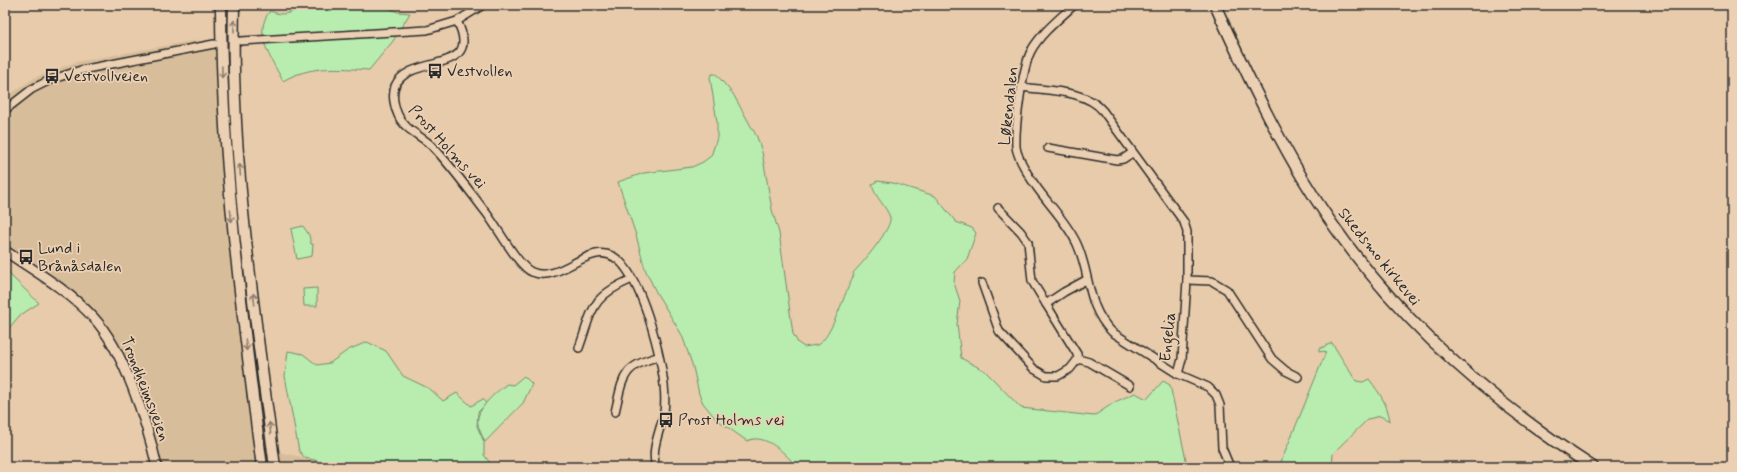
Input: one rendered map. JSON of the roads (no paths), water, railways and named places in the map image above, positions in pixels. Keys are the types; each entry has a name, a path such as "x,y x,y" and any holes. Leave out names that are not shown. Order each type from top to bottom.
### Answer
{"highway":[{"path":"221,5 222,104 228,194 262,467"},
{"path":"234,5 235,104 241,191 275,467"},
{"name":"Skedsmo kirkevei","path":"1215,5 1267,112 1300,174 1340,234 1378,283 1420,330 1474,381 1528,423 1593,467"}],"main road":[{"name":"Trondheimsveien","path":"5,251 76,301 103,329 118,354 131,386 145,424 157,467"}],"street":[{"path":"241,41 407,32 436,28 457,20 483,5"},
{"name":"Løkendalen","path":"1074,5 1042,36 1031,51 1025,69 1022,87 1016,148 1020,160 1031,179 1073,236 1077,245 1092,302 1105,324 1118,336 1178,374"},
{"name":"Prost Holms vei","path":"457,20 463,40 462,48 445,62 409,71 398,81 394,89 395,107 401,120 409,129 429,143 446,162 493,221 521,264 528,271 537,274 550,274 587,256 603,254 617,259 632,279 644,307 658,357 663,385 664,406 655,449 654,458 656,467"},
{"path":"5,110 32,89 50,80 81,70 214,44"},
{"name":"Engelia","path":"1022,87 1067,94 1093,101 1103,111 1132,153 1184,222 1189,244 1182,359 1178,374 1202,383 1216,395 1220,405 1222,448 1230,467"},
{"path":"1048,148 1117,160 1123,159 1132,153"},
{"path":"998,208 1021,232 1028,242 1032,281 1077,354 1078,359"},
{"path":"578,348 598,300 610,289 632,279"},
{"path":"1046,304 1086,280"},
{"path":"1187,280 1212,281 1227,290 1278,366 1298,377"},
{"path":"982,283 999,331 1034,369 1046,376 1058,376 1070,370 1078,359"},
{"path":"614,412 622,384 630,369 638,363 658,357"},
{"path":"1078,359 1089,362 1130,386"}],"place":[{"name":"Vestvollen","path":"435,71"},
{"name":"Vestvollveien","path":"52,76"},
{"name":"Lund i Brånåsdalen","path":"26,257"},
{"name":"Prost Holms vei","path":"666,420"}]}
